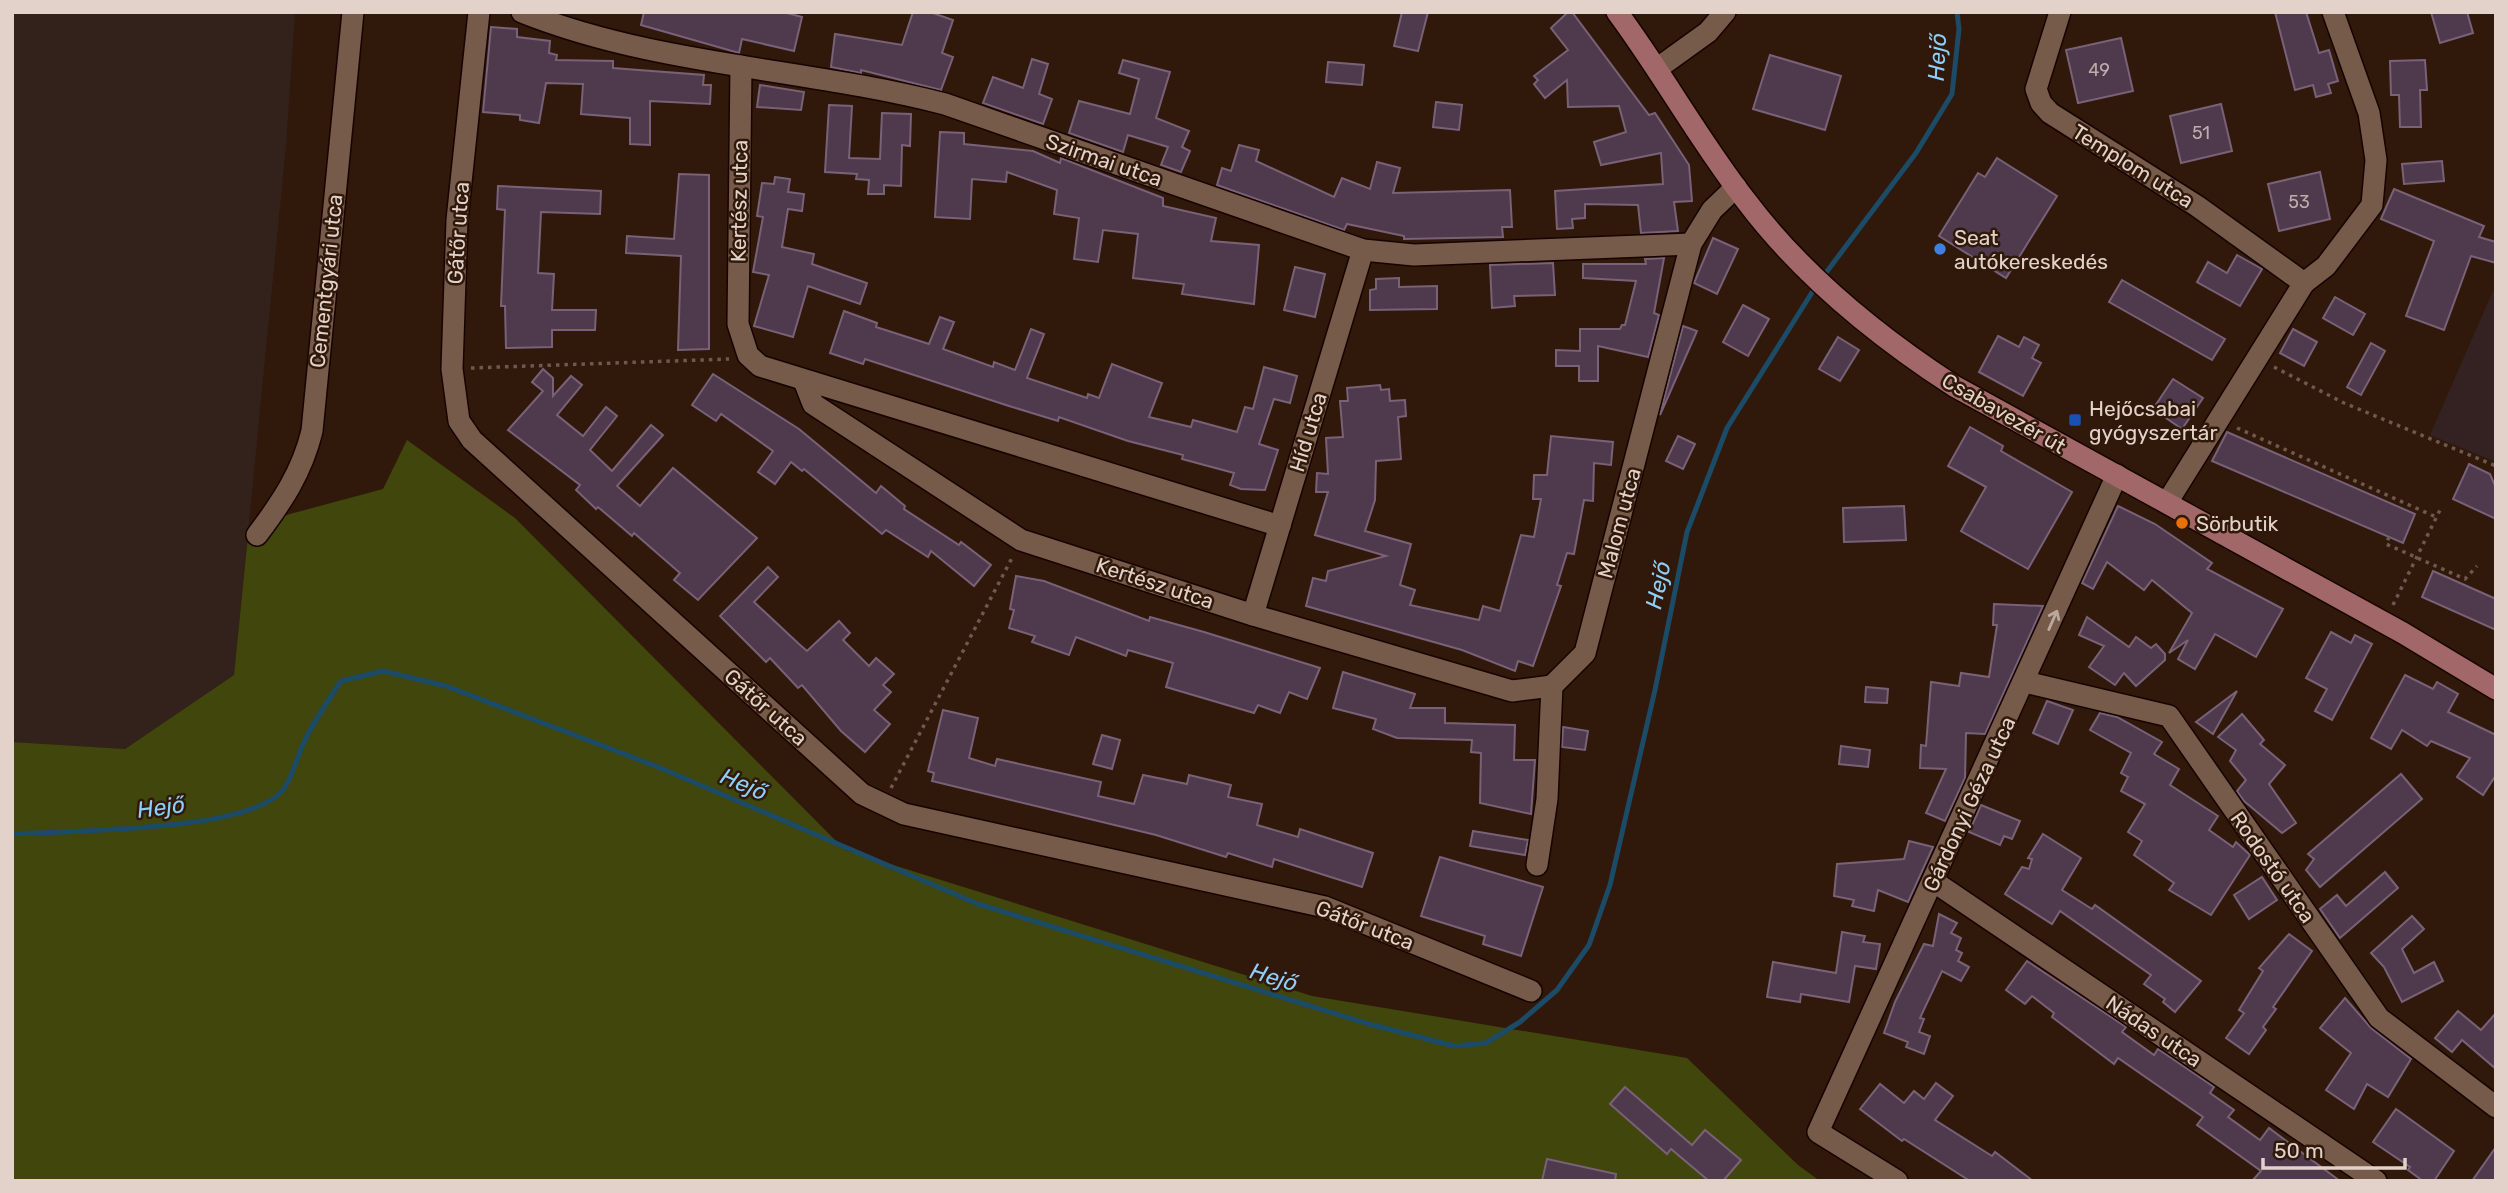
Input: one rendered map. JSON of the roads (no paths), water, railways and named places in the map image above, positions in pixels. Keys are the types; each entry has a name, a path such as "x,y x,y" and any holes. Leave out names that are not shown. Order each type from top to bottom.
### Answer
{"main road":[{"name":"Csabavezér út","path":"1618,12 1736,187 1809,271 1898,349 1954,386 2385,622 2496,689"}],"street":[{"name":"Cementgyári utca","path":"257,535 294,482 312,431 353,12"},
{"name":"Gátőr utca","path":"479,12 457,220 452,369 459,421 471,440 862,794 882,805 904,814 1325,906 1531,991"},
{"path":"1658,68 1708,32 1725,12"},
{"name":"Templom utca","path":"2060,12 2036,89 2041,103 2061,120 2197,206 2304,283"},
{"path":"2168,501 2304,283 2326,266 2372,205 2376,160 2369,113 2333,12"},
{"name":"Szirmai utca","path":"532,14 610,41 882,88 945,104 1363,250 1414,255 1691,244"},
{"name":"Kertész utca","path":"741,65 738,324 748,355 760,366 804,381 813,404 1021,540 1253,615 1512,691 1552,686"},
{"name":"Malom utca","path":"1552,686 1585,653 1691,244 1712,210 1736,187"},
{"name":"Híd utca","path":"1253,615 1363,250"},
{"path":"804,381 1280,526"},
{"name":"Gárdonyi Géza utca","path":"1897,1181 1818,1132 2117,475"},
{"name":"Rodostó utca","path":"2025,682 2169,716 2379,1018 2496,1107"},
{"path":"1537,865 1548,799 1552,686"},
{"name":"Nádas utca","path":"1933,881 2376,1181"}],"waterway":[{"name":"Hejő","path":"1822,278 1916,153 1952,94 1959,29 1957,12"},
{"name":"Hejő","path":"12,834 153,827 229,815 259,806 284,788 307,736 341,681 383,671 446,686 658,767 978,904 1369,1024 1454,1046 1486,1043 1520,1022 1557,990 1589,945 1610,885 1655,690 1687,532 1727,428 1816,286"}],"place":[{"name":"Seat autókereskedés","path":"1940,249"},
{"name":"Hejőcsabai gyógyszertár","path":"2075,420"},
{"name":"Sörbutik","path":"2182,523"}]}
